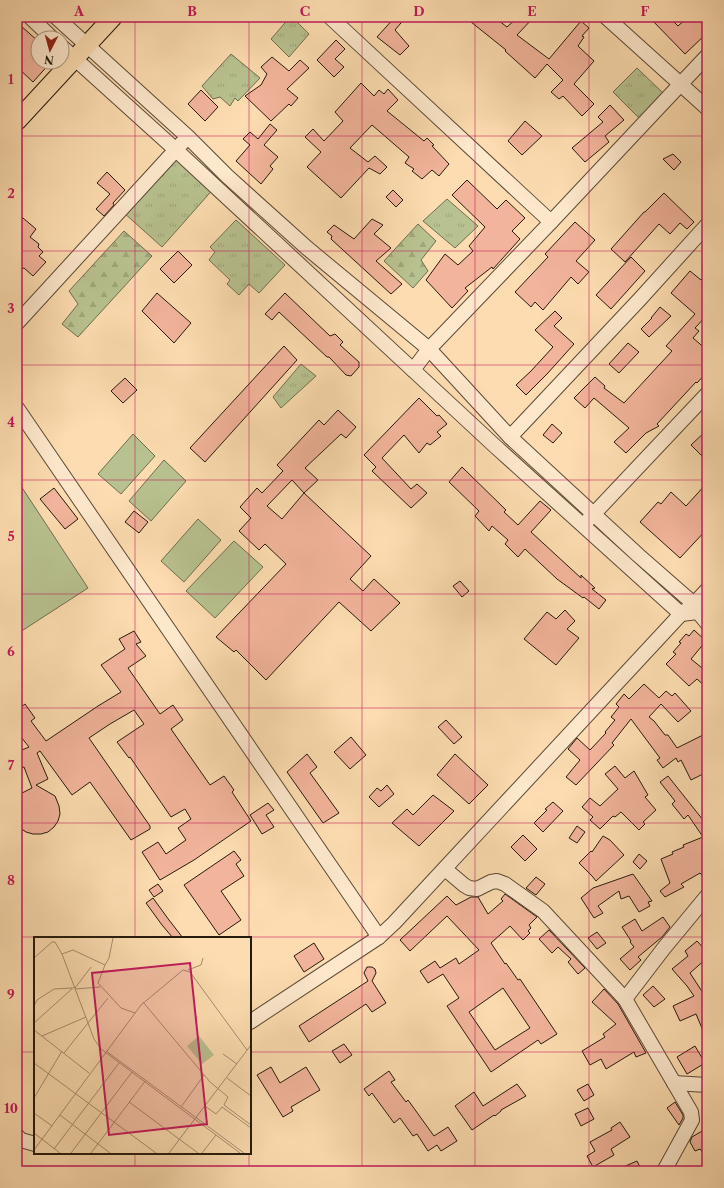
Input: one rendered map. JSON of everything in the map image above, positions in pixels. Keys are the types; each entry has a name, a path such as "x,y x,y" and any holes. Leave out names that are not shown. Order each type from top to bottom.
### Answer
{"main road":[{"path":"17,121 113,17"}],"street":[{"path":"30,17 44,30"},
{"path":"56,17 307,248 429,349 510,437 696,608 707,623"},
{"path":"330,17 551,222"},
{"path":"606,17 707,108"},
{"path":"70,54 176,150 583,526 681,614"},
{"path":"413,370 429,349 707,56"},
{"path":"17,323 188,137"},
{"path":"510,437 640,299 707,225"},
{"path":"583,526 593,513 707,394"},
{"path":"17,408 379,937"},
{"path":"251,1021 379,937 394,924 681,614 696,608 707,590"},
{"path":"445,869 469,888 477,889 491,882 497,881 505,884 543,911 626,999 691,1112 692,1120 664,1171"},
{"path":"626,999 664,948 707,896"},
{"path":"674,1083 707,1085"},
{"path":"18,1139 34,1144"}],"green space":[{"path":"290,17 292,17 309,34 289,57 271,39"},
{"path":"231,54 260,78 238,101 235,98 230,106 220,97 213,99 202,86"},
{"path":"637,68 663,93 639,118 613,92"},
{"path":"176,153 215,187 162,247 123,212"},
{"path":"447,199 478,226 455,248 423,221"},
{"path":"236,220 285,265 259,293 249,284 239,295 227,284 230,280 209,260 215,252 210,247"},
{"path":"418,224 436,241 421,260 428,271 413,288 384,261"},
{"path":"124,231 152,256 78,337 62,324 78,304 69,291"},
{"path":"301,364 316,376 281,408 273,397"},
{"path":"133,434 155,456 121,494 98,474"},
{"path":"164,460 186,481 151,521 129,501"},
{"path":"17,480 88,588 17,634"},
{"path":"198,519 221,540 184,582 161,561"},
{"path":"234,541 263,567 215,618 186,591"}],"building":[{"path":"395,17 406,17 395,30 409,46 400,55 377,37"},
{"path":"475,17 494,17 507,27 518,17 534,17 517,35 549,59 581,21 589,28 582,36 584,37 578,46 594,61 574,84 594,104 582,116 563,96 559,99 551,92 563,80 547,64 535,78 505,51 506,50 471,22"},
{"path":"649,17 669,17 678,26 688,17 705,17 707,20 707,33 685,54"},
{"path":"21,26 30,34 30,70 44,70 33,82 17,67 17,30"},
{"path":"336,40 345,49 335,59 344,67 334,77 317,60"},
{"path":"272,57 289,71 300,60 309,68 287,89 298,98 291,106 289,104 271,121 245,96 261,85 267,74 261,67"},
{"path":"361,83 374,96 379,90 384,94 388,89 398,100 387,111 424,141 427,138 434,145 432,146 449,164 439,176 432,170 422,179 412,171 414,169 405,163 409,157 372,125 350,148 368,162 375,156 387,167 380,174 369,168 341,198 307,167 321,152 305,137 313,129 324,141 343,121 335,112"},
{"path":"201,90 218,107 205,121 188,104"},
{"path":"610,105 624,120 605,136 609,142 585,162 572,148 603,122 598,117"},
{"path":"525,121 542,136 522,155 508,141"},
{"path":"270,124 277,130 264,145 278,157 270,166 273,169 261,184 236,161 250,145 243,139 250,132 258,139"},
{"path":"673,154 681,162 674,170 663,159"},
{"path":"107,172 125,190 104,216 96,209 110,194 97,183"},
{"path":"467,180 497,209 506,200 525,218 512,231 520,239 493,269 492,267 465,288 468,291 452,308 426,280 445,254 458,265 473,251 469,246 485,227 452,195"},
{"path":"393,190 403,200 396,207 386,197"},
{"path":"664,193 694,222 687,229 680,223 670,234 659,224 625,262 611,249 644,212"},
{"path":"17,213 36,229 30,237 39,244 38,247 43,252 39,256 46,262 33,276 24,268 17,270"},
{"path":"372,219 383,225 374,234 391,248 376,261 402,284 391,294 331,239 332,236 327,232 334,225 354,239"},
{"path":"575,222 595,240 576,261 589,272 578,284 571,277 543,310 535,302 531,307 515,292 548,257 545,254"},
{"path":"178,251 192,265 174,283 160,269"},
{"path":"631,257 645,271 611,309 596,295"},
{"path":"690,271 701,280 707,273 707,315 695,328 699,331 693,338 707,350 707,372 657,424 659,426 646,433 626,453 614,442 629,428 594,398 585,408 574,398 595,377 605,386 604,388 624,403 672,351 666,346 695,314 671,293"},
{"path":"157,293 191,323 174,343 142,311"},
{"path":"285,293 330,336 335,334 343,342 340,345 359,362 359,367 351,376 346,375 329,357 327,357 279,312 272,320 265,314"},
{"path":"660,307 671,316 649,337 641,329"},
{"path":"555,311 562,318 554,326 574,344 526,395 516,385 553,347 535,330"},
{"path":"628,343 639,352 619,373 609,364"},
{"path":"284,346 297,360 205,462 190,448"},
{"path":"125,378 137,390 123,403 111,391"},
{"path":"419,398 447,424 437,432 441,436 430,445 427,443 419,453 404,435 382,458 411,489 417,484 427,493 411,508 372,471 376,467 364,455"},
{"path":"338,410 356,427 346,438 341,434 305,468 318,480 304,493 371,556 350,579 363,591 374,579 400,603 371,631 339,602 266,680 236,650 234,652 216,637 286,564 265,544 259,550 239,531 251,518 240,507 257,488 262,493 283,471 277,465 319,420 324,425","holes":["292,480 304,493 282,519 267,506"]},
{"path":"552,424 562,433 553,443 543,435"},
{"path":"707,430 707,451 702,456 691,445"},
{"path":"462,467 506,510 504,512 518,525 540,501 551,510 531,532 581,578 581,575 595,588 592,589 606,600 599,609 557,579 525,549 518,557 505,544 508,540 492,526 489,531 475,516 479,511 449,482"},
{"path":"707,483 707,529 680,558 640,522 658,502 661,504 671,492 686,506"},
{"path":"54,488 78,519 65,529 40,499"},
{"path":"134,511 148,522 139,533 125,522"},
{"path":"460,581 469,591 462,597 453,586"},
{"path":"565,610 575,621 567,629 579,638 556,665 524,639 547,612 556,619"},
{"path":"694,630 706,641 691,659 707,672 707,688 697,679 689,686 666,664 676,654 673,652 681,643 679,642 686,634 689,636"},
{"path":"134,631 141,642 136,644 146,656 128,668 160,714 173,705 183,720 171,729 210,785 224,776 234,790 232,792 251,821 194,860 160,880 142,852 158,842 166,854 186,840 178,828 191,819 185,809 171,817 130,757 129,758 117,742 144,724 134,710 89,738 150,826 150,829 131,840 90,782 72,795 40,751 37,753 48,779 36,785 55,796 60,814 58,821 48,832 41,834 26,832 20,828 17,823 17,799 22,793 32,788 24,767 17,769 17,752 29,747 17,732 17,710 25,704 35,718 31,721 46,741 121,692 101,665 125,649 119,639"},
{"path":"644,684 659,698 666,691 672,696 675,693 691,711 678,722 661,704 649,717 665,735 668,735 677,748 707,733 707,772 691,780 681,760 678,762 676,758 663,768 657,760 660,758 631,719 612,743 614,745 576,785 566,777 580,760 568,749 577,738 590,750 606,733 605,732 615,720 611,717 619,707 616,704 624,694 629,699"},
{"path":"446,720 462,737 454,744 438,727"},
{"path":"351,737 366,755 350,769 334,752"},
{"path":"307,754 317,767 310,773 339,813 323,823 287,772"},
{"path":"455,754 488,785 469,804 437,775"},
{"path":"615,766 625,778 634,771 648,795 645,797 656,810 643,822 645,824 639,830 621,812 615,817 613,816 600,829 590,820 593,817 582,807 590,798 600,806 618,789 605,774"},
{"path":"668,776 707,825 707,881 700,873 681,884 684,887 665,897 660,891 670,883 661,859 684,847 683,845 703,837 688,815 684,819 672,804 675,801 660,782"},
{"path":"387,785 394,794 379,807 369,797 377,788 381,791"},
{"path":"433,795 454,811 419,846 392,823 407,809 413,815"},
{"path":"553,802 563,811 543,832 534,823 547,810 545,809"},
{"path":"268,803 274,810 266,815 274,827 262,834 250,815"},
{"path":"577,826 585,832 577,843 569,838"},
{"path":"523,835 537,849 525,861 511,847"},
{"path":"603,836 610,840 624,855 596,881 579,863 591,851 592,852"},
{"path":"234,851 241,860 236,864 244,876 221,891 241,920 219,935 184,885"},
{"path":"639,854 647,861 640,869 633,862"},
{"path":"633,874 652,901 648,902 650,906 639,912 629,896 621,899 619,891 598,906 603,913 594,918 581,898 593,888"},
{"path":"536,877 545,884 536,895 526,888"},
{"path":"158,884 163,891 154,897 149,890"},
{"path":"505,894 537,917 529,925 531,928 528,931 530,933 523,940 510,926 491,943 505,964 506,963 518,980 520,979 557,1034 541,1044 538,1040 491,1072 447,1006 459,998 443,974 428,983 420,971 435,961 440,968 456,958 459,964 479,950 447,916 410,951 400,940 447,896 456,905 471,897 478,897 488,914 503,901 501,899","holes":["503,988 530,1028 495,1050 469,1012"]},
{"path":"153,898 182,937 172,937 146,903"},
{"path":"663,917 670,927 662,937 638,957 641,960 630,970 620,959 634,947 622,927 635,919 642,931"},
{"path":"549,930 585,968 578,974 568,962 571,959 558,947 552,953 539,939"},
{"path":"597,932 606,943 597,949 588,938"},
{"path":"697,941 707,952 707,958 690,973 707,999 707,1040 696,1014 680,1021 673,1006 694,996 672,969 688,956 685,951"},
{"path":"314,943 324,959 304,972 294,956"},
{"path":"367,967 372,967 375,969 376,973 372,981 386,1003 372,1012 366,1004 309,1042 299,1026 368,981 364,973"},
{"path":"653,986 665,999 654,1007 643,995"},
{"path":"604,989 618,1004 646,1053 636,1057 634,1052 606,1069 601,1059 590,1065 582,1051 605,1037 603,1034 616,1024 592,1002"},
{"path":"344,1044 352,1055 340,1063 332,1051"},
{"path":"695,1046 705,1063 687,1074 677,1057"},
{"path":"271,1067 280,1083 306,1067 320,1090 291,1107 293,1111 283,1117 257,1075"},
{"path":"389,1071 395,1080 391,1082 406,1102 408,1100 434,1136 448,1127 457,1141 441,1151 437,1145 428,1151 417,1134 413,1136 400,1118 394,1123 372,1093 369,1096 364,1089"},
{"path":"517,1084 526,1096 501,1110 495,1116 494,1115 472,1130 455,1106 474,1092 483,1106"},
{"path":"588,1084 594,1095 584,1101 577,1090"},
{"path":"675,1102 683,1115 679,1125 667,1108"},
{"path":"588,1108 594,1119 581,1126 575,1114"},
{"path":"620,1122 630,1137 611,1149 614,1155 593,1167 587,1156 595,1151 590,1142 612,1130 611,1128"},
{"path":"707,1128 707,1158 700,1149 695,1151 690,1142 692,1137"},
{"path":"637,1161 641,1169 637,1171 614,1171"}]}
